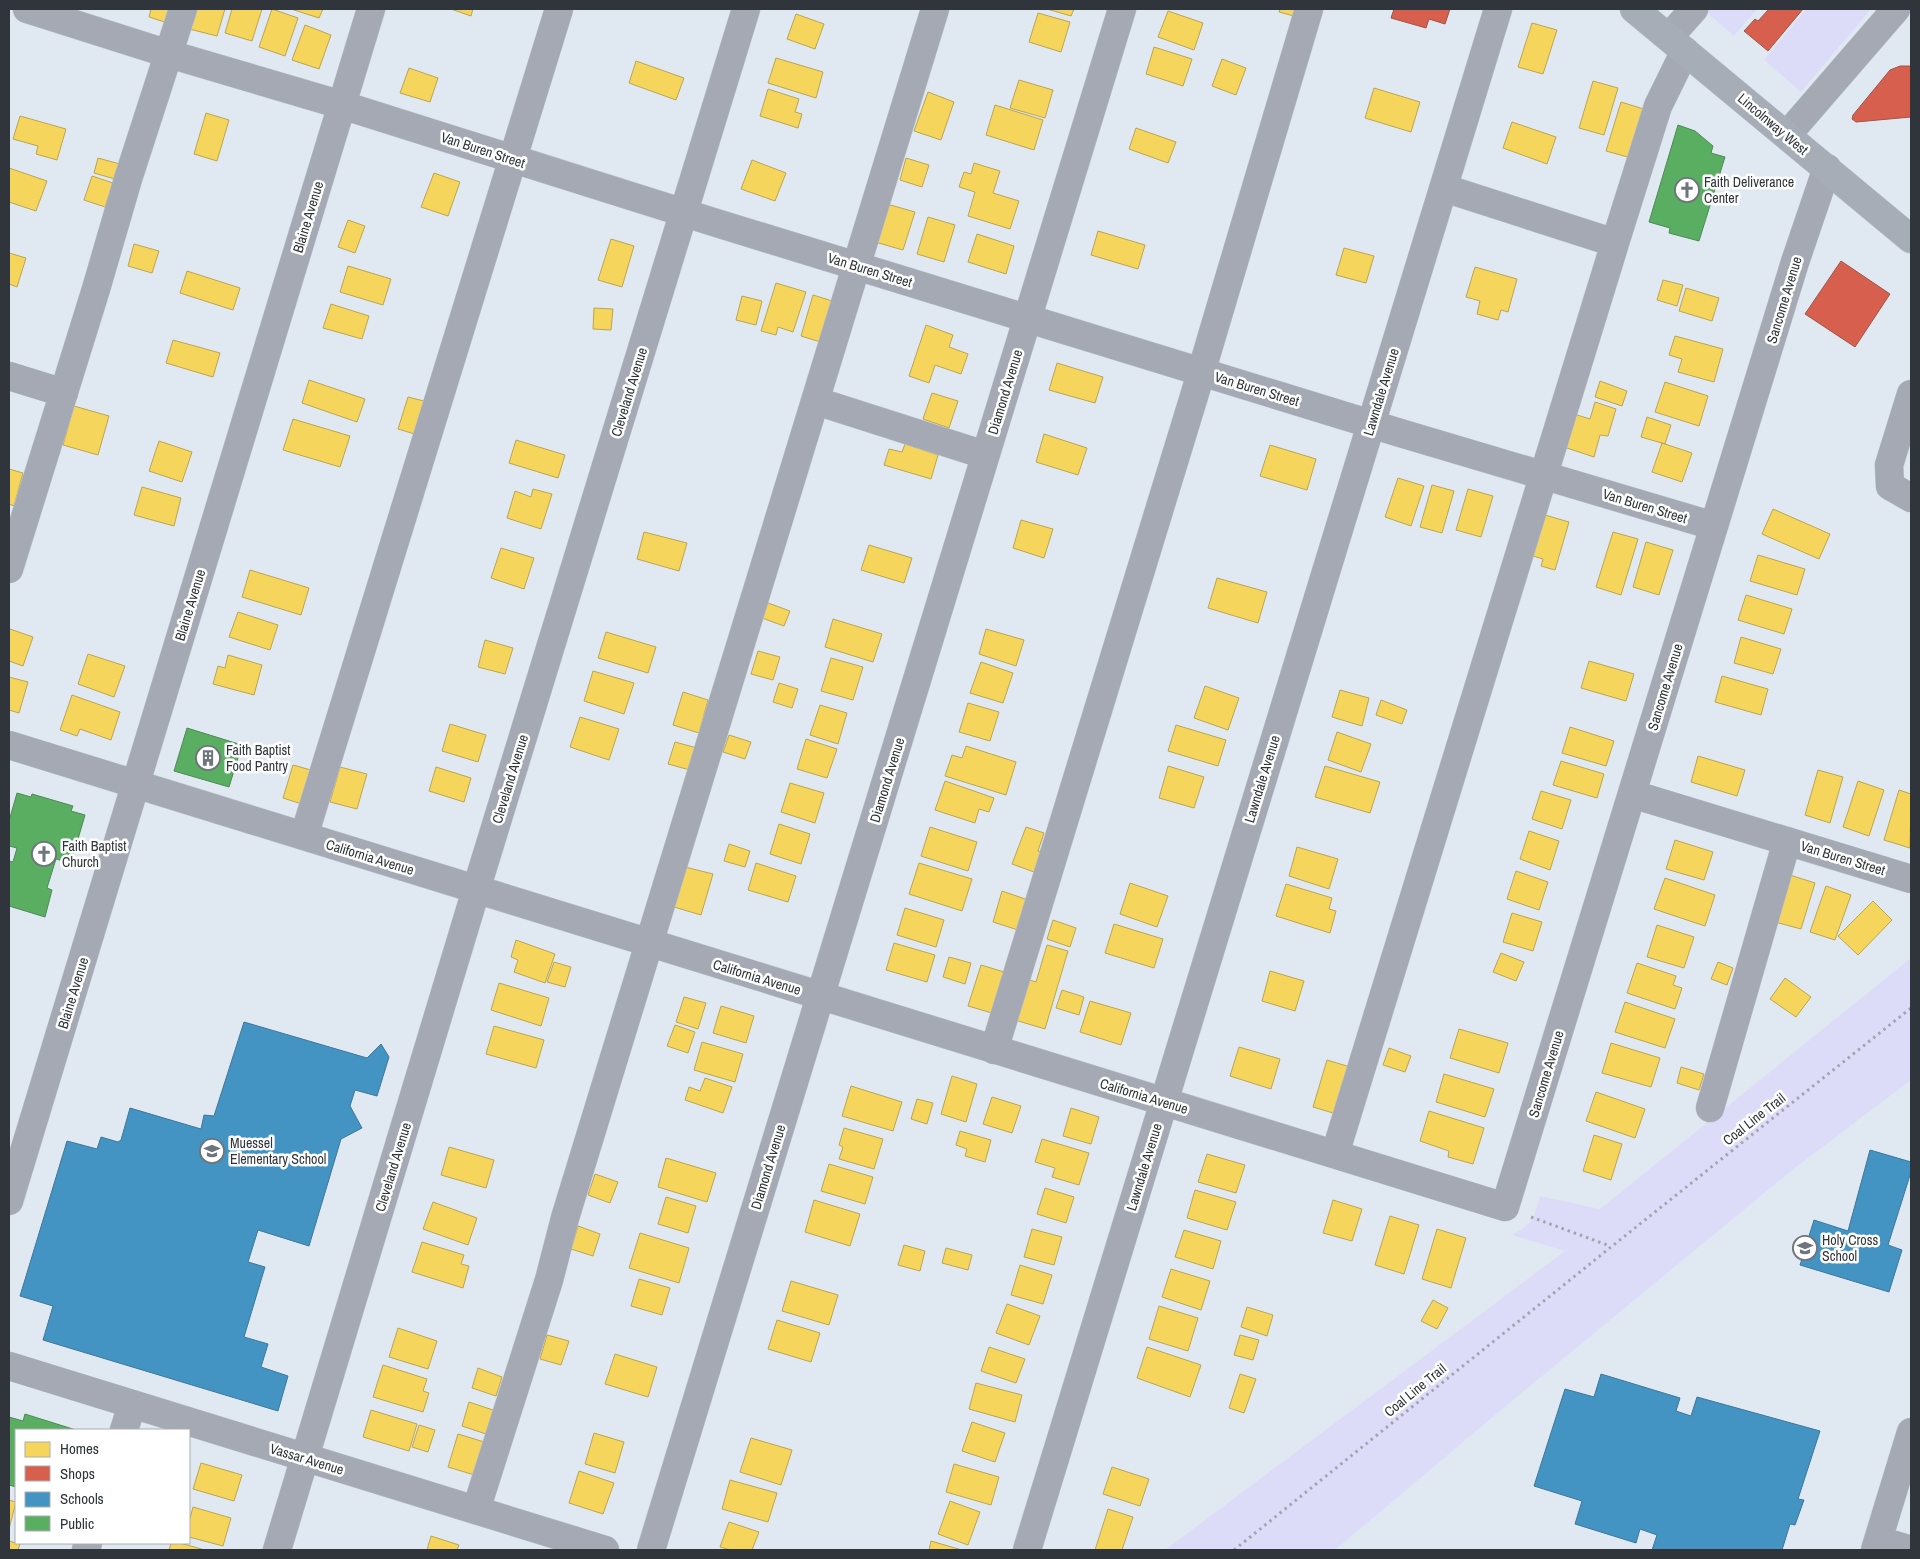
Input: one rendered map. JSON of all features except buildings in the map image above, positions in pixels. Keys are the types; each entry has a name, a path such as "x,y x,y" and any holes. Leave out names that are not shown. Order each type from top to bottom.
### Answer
{"main road":[{"name":"Lincolnway West","path":"1634,9 1911,239"}],"street":[{"name":"Van Buren Street","path":"27,9 169,54 342,104 513,160 1371,424 1714,526"},
{"path":"9,569 128,179 183,9"},
{"name":"Blaine Avenue","path":"9,1201 371,9"},
{"path":"304,836 559,9"},
{"name":"Cleveland Avenue","path":"277,1550 476,890 746,9"},
{"path":"476,1510 549,1280 565,1218 935,9"},
{"name":"Diamond Avenue","path":"651,1550 1122,9"},
{"path":"994,1050 1309,9"},
{"name":"Lawndale Avenue","path":"1027,1550 1498,9"},
{"path":"1335,1154 1677,44 1694,9"},
{"path":"1787,135 1896,9"},
{"name":"Sancome Avenue","path":"1505,1207 1792,272 1827,168"},
{"path":"1444,188 1615,244"},
{"path":"9,376 64,393"},
{"path":"1911,394 1889,465 1890,486 1911,498"},
{"path":"816,401 985,455"},
{"name":"California Avenue","path":"9,745 1505,1207"},
{"name":"Van Buren Street","path":"1632,794 1911,879"},
{"path":"1710,1108 1787,841"},
{"name":"Vassar Avenue","path":"9,1366 128,1418 177,1429"},
{"name":"Vassar Avenue","path":"190,1432 305,1458 605,1550"},
{"path":"1911,1432 1876,1545 1911,1550"}],"path":[{"name":"Coal Line Trail","path":"1234,1550 1611,1246 1911,1008"},
{"path":"1531,1218 1611,1246"}],"shaded area":[{"path":"1703,9 1757,9 1734,36"},
{"path":"1806,9 1871,9 1801,92 1764,60"},
{"path":"1911,958 1911,1080 1791,1171 1501,1410 1335,1550 1165,1550 1565,1251 1512,1235 1532,1220 1540,1196 1600,1209"}],"place":[{"name":"Faith Deliverance Center","path":"1687,190"},
{"name":"Faith Baptist Food Pantry","path":"208,758"},
{"name":"Faith Baptist Church","path":"44,854"},
{"name":"Muessel Elementary School","path":"212,1151"},
{"name":"Holy Cross School","path":"1805,1248"}]}
